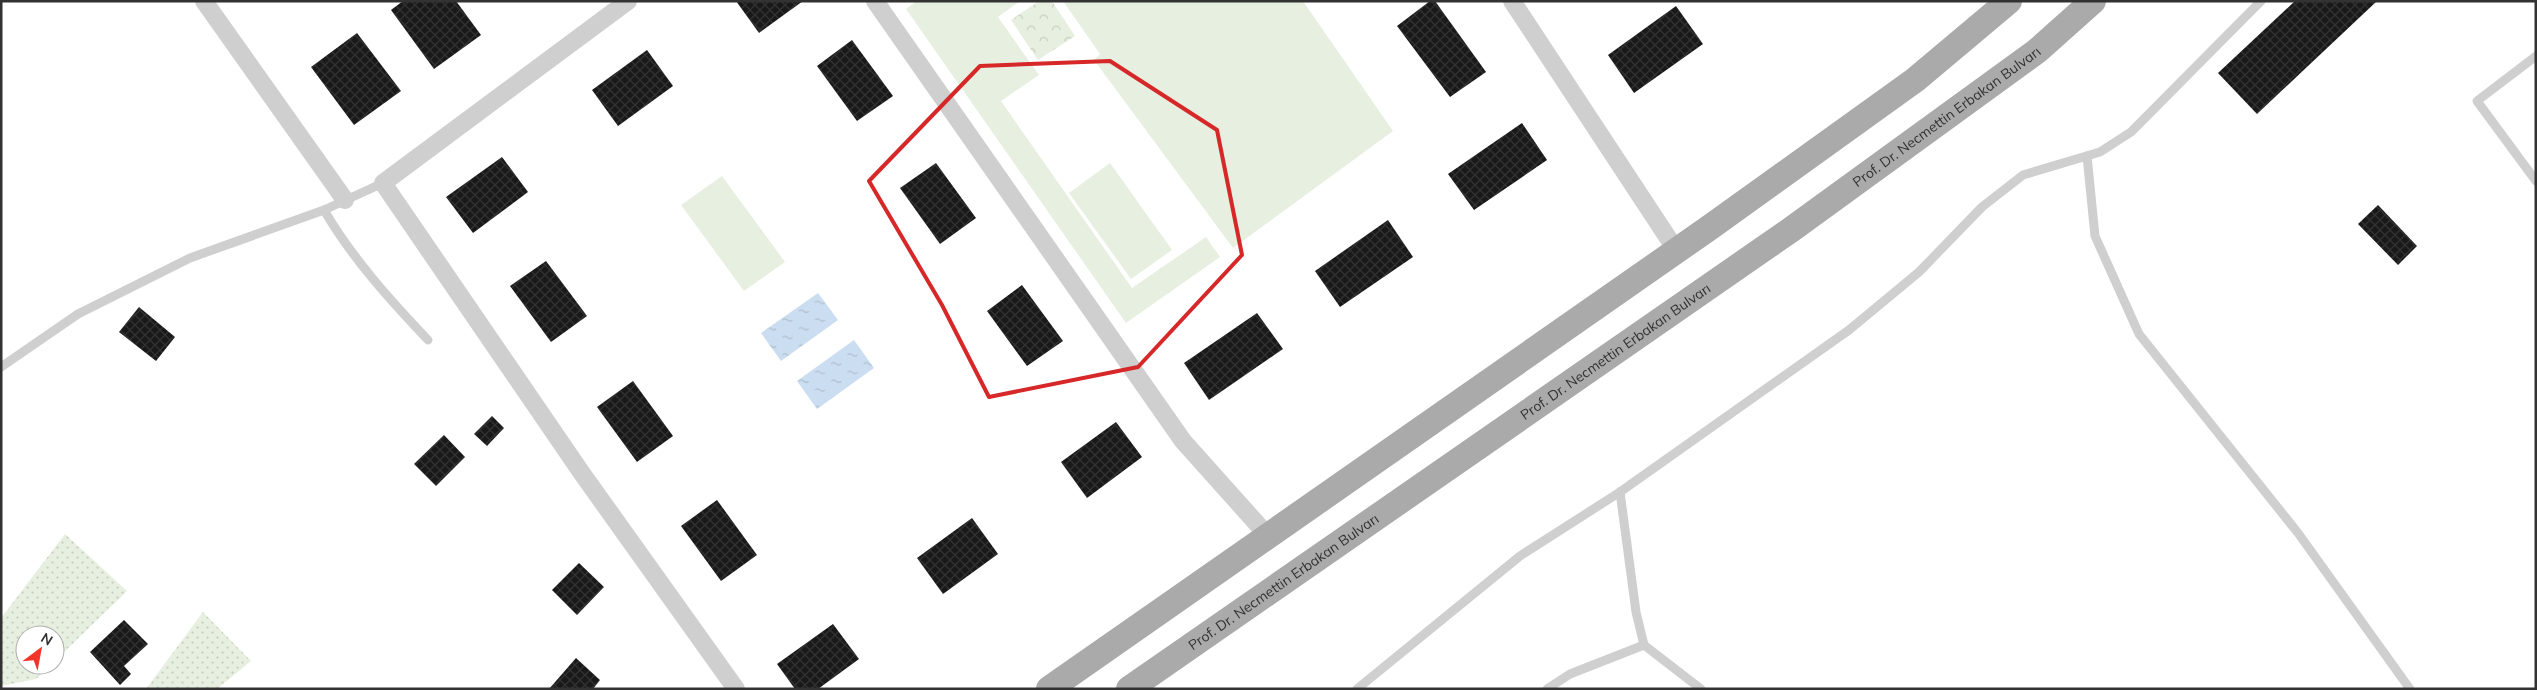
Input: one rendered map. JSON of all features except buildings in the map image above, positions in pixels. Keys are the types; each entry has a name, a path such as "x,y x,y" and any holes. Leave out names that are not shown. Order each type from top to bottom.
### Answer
{"main road":[{"path":"1049,689 1676,250 1915,80 2009,1"},
{"name":"Prof. Dr. Necmettin Erbakan Bulvarı","path":"1129,689 1792,229 2037,51 2093,1"}],"street":[{"path":"204,1 345,200"},
{"path":"628,1 383,183 581,472 736,689"},
{"path":"875,1 1183,442 1268,536"},
{"path":"1512,1 1676,250"}],"lane":[{"path":"1357,689 1520,556 1620,492 1849,330 1919,272 1982,207 2023,175 2100,152 2131,132 2261,1"},
{"path":"2536,56 2477,101 2536,181"},
{"path":"2087,156 2096,236 2139,334 2298,533 2410,689"},
{"path":"1,367 78,314 190,258 324,210 383,183"},
{"path":"324,210 335,228 389,299 428,340"},
{"path":"1620,492 1636,612 1644,645 1701,689"},
{"path":"1547,689 1570,674 1644,645"}],"highlighted area":[{"path":"1110,61 1217,130 1242,255 1138,367 989,397 942,305 869,181 980,66"}],"green space":[{"path":"917,1 1020,1 998,17 1039,75 1001,101 1132,288 1206,237 1220,257 1126,323 906,9"},
{"path":"1039,1 1052,1 1075,36 1038,60 1011,20"},
{"path":"1063,1 1303,1 1393,131 1233,248 1094,60 1100,54"},
{"path":"1110,163 1172,250 1131,279 1069,193"},
{"path":"722,176 785,262 744,291 681,205"},
{"path":"65,534 127,591 65,651 65,625 15,625 15,675 40,675 36,679 1,686 1,618"},
{"path":"203,612 251,661 217,689 146,689"}],"water":[{"path":"818,293 838,320 781,361 761,333"},
{"path":"854,340 874,368 817,409 797,381"}]}
